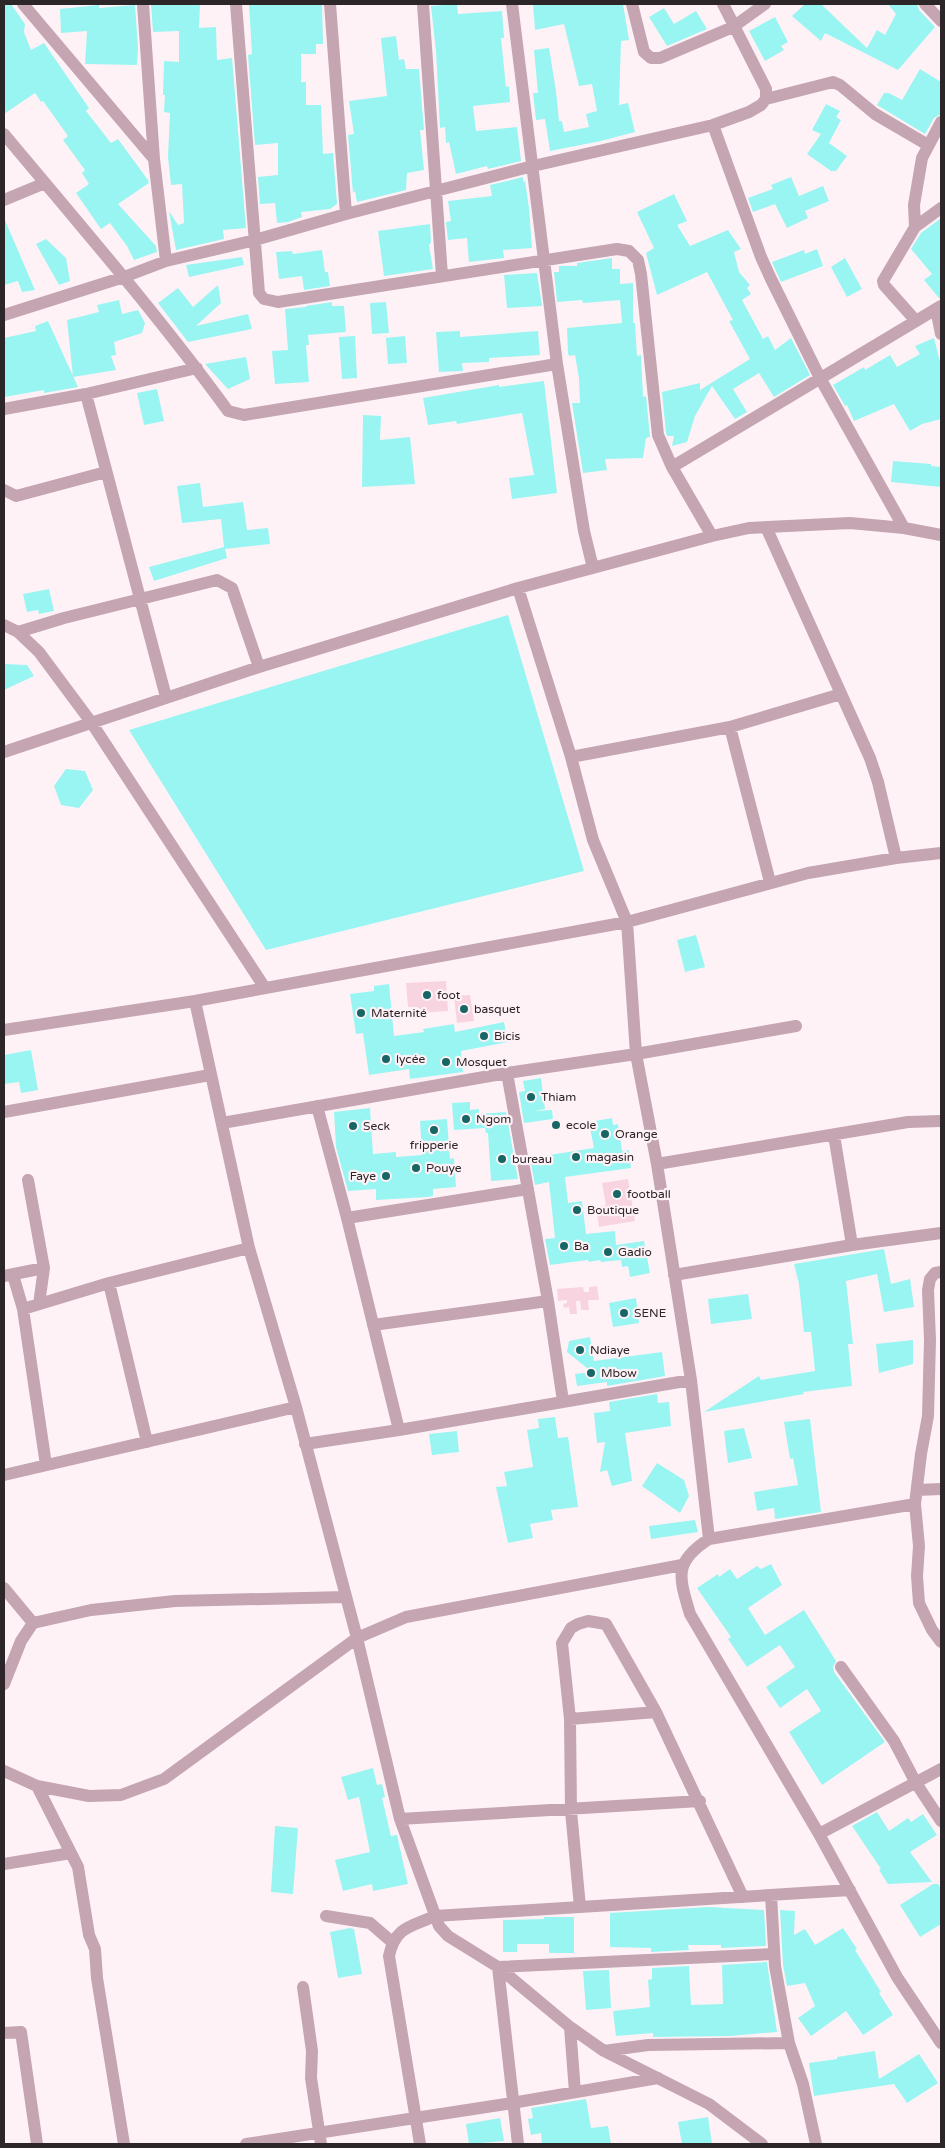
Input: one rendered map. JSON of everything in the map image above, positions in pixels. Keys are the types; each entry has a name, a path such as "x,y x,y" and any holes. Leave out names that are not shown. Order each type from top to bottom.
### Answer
{"street":[{"path":"24,4 154,159"},
{"path":"143,4 154,159 166,261"},
{"path":"236,4 259,293 264,299 278,302 544,259 616,249 629,251 638,260 641,274 655,424 662,446 672,467 712,536"},
{"path":"330,4 346,214"},
{"path":"423,4 438,190 442,276"},
{"path":"512,4 557,364 584,531 592,568"},
{"path":"632,4 644,52 651,58 660,58 673,54 733,26 765,4"},
{"path":"723,4 760,75 766,89 766,99"},
{"path":"925,4 941,21"},
{"path":"4,315 124,277 166,261 255,240 346,214 533,166 713,125 749,112 761,105 766,99 834,82 840,84 875,114 928,145"},
{"path":"915,226 915,197 922,158 941,122"},
{"path":"713,125 761,257 820,378 904,528"},
{"path":"4,134 124,277 197,368 228,411 244,415 557,364"},
{"path":"4,200 45,183"},
{"path":"916,321 884,285 883,281 915,226 941,208"},
{"path":"672,467 939,308 941,334"},
{"path":"4,409 86,394 197,368"},
{"path":"86,394 166,697"},
{"path":"4,490 16,496 106,472"},
{"path":"4,752 259,667 518,588 712,536 749,528 850,523 904,528 941,536"},
{"path":"766,527 875,774 896,858"},
{"path":"18,632 217,580 226,583 232,588 259,667"},
{"path":"518,588 571,758 593,840 627,922 636,1054 657,1164 691,1380 709,1539"},
{"path":"4,625 18,632 39,652 91,722 265,988"},
{"path":"571,758 730,728 841,694"},
{"path":"730,728 770,882"},
{"path":"4,1030 195,1001 627,922 808,873 896,858 941,853"},
{"path":"195,1001 249,1248 296,1407 357,1638 400,1819 439,1926 448,1936 498,1967 570,2027 604,2051 709,2104 762,2144"},
{"path":"222,1123 507,1073 636,1054 796,1026"},
{"path":"507,1073 548,1301 563,1401"},
{"path":"4,1112 210,1076"},
{"path":"317,1106 347,1218 399,1430"},
{"path":"657,1164 908,1122 941,1122"},
{"path":"834,1135 852,1245"},
{"path":"28,1180 44,1268 39,1304"},
{"path":"347,1218 528,1189"},
{"path":"674,1275 852,1245 941,1233"},
{"path":"23,1309 109,1283 249,1248"},
{"path":"44,1268 8,1275 23,1309 46,1465"},
{"path":"941,1272 935,1273 930,1279 928,1290 930,1340 928,1416 915,1504 920,1546 917,1576 919,1603 932,1630 941,1642"},
{"path":"109,1283 147,1442"},
{"path":"373,1325 548,1301"},
{"path":"305,1444 399,1430 691,1380"},
{"path":"4,1475 296,1407"},
{"path":"917,1490 941,1489"},
{"path":"915,1504 709,1539 694,1549 682,1565 682,1586 690,1614 818,1834 897,1976 941,2043"},
{"path":"4,1771 37,1786 89,1796 121,1795 164,1779 357,1638 406,1617 682,1565"},
{"path":"4,1588 33,1624"},
{"path":"4,1684 21,1640 33,1624 91,1610 175,1601 345,1597"},
{"path":"580,1907 571,1810 570,1719 562,1643 571,1628 588,1622 606,1624 656,1712 700,1802 743,1897"},
{"path":"841,1667 894,1741 916,1783 941,1821"},
{"path":"570,1719 656,1712"},
{"path":"818,1834 941,1769"},
{"path":"37,1786 78,1867 89,1935 95,1949 97,1978 124,2144"},
{"path":"400,1819 700,1802"},
{"path":"4,1864 71,1853"},
{"path":"420,2144 388,1956 392,1942 401,1931 435,1916 850,1890"},
{"path":"771,1895 774,1954 789,2043 803,2084 816,2144"},
{"path":"326,1916 370,1923 392,1942"},
{"path":"498,1967 774,1954"},
{"path":"498,1967 518,2144"},
{"path":"303,1988 312,2051 311,2078 320,2139"},
{"path":"570,2027 576,2092"},
{"path":"4,2033 21,2032 37,2144"},
{"path":"604,2051 648,2045 789,2043"},
{"path":"246,2144 320,2139 416,2118 658,2078"}],"shaded area":[{"name":"foot","path":"446,981 448,1011 419,1013 418,1007 408,1007 406,983"},
{"name":"basquet","path":"470,995 474,1021 457,1023 454,996"},
{"name":"football","path":"628,1179 635,1221 599,1227 596,1207 606,1205 602,1183"},
{"path":"597,1286 599,1300 588,1300 589,1310 581,1310 580,1301 576,1301 577,1314 570,1314 569,1307 564,1308 563,1304 567,1303 567,1300 558,1301 557,1289 583,1287 584,1292 589,1292 589,1287"}],"building":[{"path":"4,4 11,4 25,24 24,32 31,50 44,43 89,108 86,111 111,143 118,139 148,180 149,183 118,204 156,246 157,252 134,260 127,246 110,223 101,229 76,193 89,184 82,173 85,170 63,140 68,136 35,93 4,114"},
{"path":"151,4 200,4 199,28 216,27 217,60 232,58 246,228 223,230 224,239 176,250 169,211 178,225 184,223 182,184 171,185 168,157 170,113 164,112 165,95 163,95 164,61 179,62 179,31 153,32"},
{"path":"249,4 322,4 323,44 316,44 316,54 301,54 301,82 306,82 306,105 321,105 323,154 333,153 337,204 330,209 301,212 302,217 288,222 277,223 275,203 260,204 258,177 278,175 278,143 255,145 248,55 252,54"},
{"path":"457,4 458,14 502,11 504,38 501,38 506,87 509,86 510,102 473,106 476,131 517,127 521,161 488,169 487,166 456,174 449,142 446,143 445,127 440,128 436,51 431,6"},
{"path":"533,4 623,4 629,40 621,41 619,105 628,103 635,132 550,151 545,119 536,120 533,93 538,93 534,50 549,48 559,121 562,121 564,132 589,127 586,114 597,111 592,84 579,86 564,24 535,30"},
{"path":"805,4 821,4 867,48 877,30 885,35 896,14 888,4 917,4 919,10 935,27 898,70 825,33 821,41 792,16"},
{"path":"99,5 99,8 135,5 138,48 137,65 85,64 87,31 61,33 60,9"},
{"path":"664,8 674,24 696,11 707,29 667,46 649,17"},
{"path":"775,17 788,42 781,46 784,50 765,61 749,31"},
{"path":"396,36 399,60 404,59 406,69 419,69 424,130 420,130 424,170 407,173 406,190 357,202 355,191 353,193 348,135 354,134 349,101 387,96 381,38"},
{"path":"920,69 941,82 941,114 934,118 925,134 877,105 884,93 889,93 902,100"},
{"path":"826,104 840,111 836,117 841,120 829,143 847,156 836,171 831,171 807,154 821,134 812,130"},
{"path":"523,177 529,208 532,248 503,250 504,258 469,262 467,238 448,240 446,222 451,221 448,201 492,196 490,185"},
{"path":"791,177 799,196 823,186 829,201 805,211 808,218 787,228 775,204 753,212 748,198 773,189 771,185"},
{"path":"674,194 687,221 677,225 690,246 728,230 741,249 734,252 739,272 750,285 747,288 751,294 742,300 763,339 768,336 775,350 791,338 810,375 774,397 759,373 733,389 747,412 735,419 712,386 695,416 687,442 672,446 674,436 667,436 666,433 662,392 700,383 700,390 750,359 729,321 733,320 707,272 657,295 646,253 654,248 637,212"},
{"path":"4,218 35,290 22,292 18,281 4,285"},
{"path":"941,218 941,298 939,298 924,280 932,274 911,249 921,233"},
{"path":"430,224 431,242 429,245 433,269 384,276 378,231"},
{"path":"46,239 66,258 70,281 59,285 36,244"},
{"path":"817,249 823,266 781,282 772,262 804,250 805,254"},
{"path":"322,250 325,272 328,272 330,286 304,290 302,276 279,279 276,252 292,251 293,254"},
{"path":"242,257 244,265 189,277 186,265"},
{"path":"612,258 612,269 620,269 620,284 633,283 633,323 635,323 637,356 641,355 643,397 646,396 650,437 646,438 643,458 605,459 607,470 583,473 572,403 580,403 579,378 575,355 569,356 568,353 567,328 622,323 620,300 583,303 582,300 557,302 554,272 559,272 559,266 577,266 577,263"},
{"path":"845,258 862,289 847,297 831,267"},
{"path":"537,273 542,306 507,308 504,275"},
{"path":"218,285 221,303 196,326 248,314 252,329 188,342 158,303 178,288 193,307"},
{"path":"119,300 122,314 138,310 145,323 142,333 114,342 116,355 111,356 116,370 73,377 67,320 99,312 97,305"},
{"path":"332,302 332,306 344,306 346,332 308,335 309,345 306,345 309,382 275,384 272,351 288,350 285,309"},
{"path":"386,302 389,333 372,334 370,303"},
{"path":"48,321 78,387 44,393 44,390 4,397 4,338 36,331 35,326"},
{"path":"460,331 460,337 538,331 540,355 489,358 489,362 462,363 463,371 439,372 436,332"},
{"path":"355,336 357,378 342,379 339,337"},
{"path":"405,336 407,363 388,364 386,338"},
{"path":"934,338 941,366 941,419 922,424 910,431 894,404 854,421 847,405 845,406 833,385 864,367 865,370 890,355 897,367 920,354 915,346"},
{"path":"246,357 250,379 228,389 205,364"},
{"path":"544,381 557,493 512,499 509,478 534,475 522,413 457,424 456,421 428,425 423,398 499,385 499,387"},
{"path":"157,389 164,421 144,425 137,393"},
{"path":"363,415 381,416 380,440 410,437 415,484 362,487"},
{"path":"893,461 931,464 931,466 941,467 941,487 891,482"},
{"path":"200,483 203,507 243,502 247,530 268,528 270,544 225,549 227,558 154,581 149,567 224,547 221,519 182,523 177,486"},
{"path":"49,589 54,611 39,614 38,610 27,612 23,594"},
{"path":"508,615 584,871 266,950 129,730"},
{"path":"4,664 27,665 34,676 4,690"},
{"path":"66,769 85,771 93,790 79,808 61,805 54,786"},
{"path":"696,935 705,967 685,972 677,940"},
{"path":"389,984 394,1036 424,1032 423,1029 454,1024 455,1032 504,1022 508,1042 461,1051 463,1072 410,1079 409,1069 369,1075 363,1033 356,1034 350,994 374,991 374,986"},
{"path":"31,1050 38,1090 21,1093 19,1082 4,1084 4,1055"},
{"name":"Thiam","path":"541,1078 545,1109 534,1111 552,1110 553,1119 524,1123 519,1092 525,1091 523,1081"},
{"path":"470,1102 470,1110 479,1109 479,1114 506,1112 518,1179 491,1181 488,1133 486,1133 485,1128 454,1130 452,1103"},
{"path":"370,1108 373,1154 396,1152 396,1157 422,1155 420,1121 447,1119 450,1159 454,1158 456,1187 433,1189 433,1196 428,1197 376,1200 376,1189 348,1191 336,1147 334,1112"},
{"path":"612,1118 613,1125 618,1124 622,1151 629,1150 631,1168 565,1177 568,1203 582,1201 586,1234 615,1231 616,1245 644,1241 650,1273 630,1277 628,1266 622,1267 621,1260 589,1262 588,1260 550,1265 545,1239 555,1238 549,1182 535,1185 530,1158 594,1148 590,1128 596,1126 595,1121"},
{"path":"884,1249 891,1284 910,1279 914,1307 884,1312 877,1274 846,1281 853,1344 848,1344 852,1386 803,1392 804,1394 704,1412 759,1376 761,1380 815,1371 811,1332 804,1332 799,1284 794,1264"},
{"path":"748,1294 752,1319 711,1324 708,1299"},
{"name":"SENE","path":"636,1298 639,1323 613,1327 609,1303"},
{"path":"590,1337 594,1361 662,1352 665,1376 607,1386 607,1382 577,1386 575,1374 592,1372 567,1352 569,1341"},
{"path":"913,1340 913,1364 879,1373 876,1344"},
{"path":"657,1394 658,1403 669,1402 671,1426 625,1433 632,1481 612,1486 607,1470 600,1472 605,1442 597,1443 594,1413 610,1411 609,1402"},
{"path":"555,1417 558,1438 568,1437 578,1507 551,1510 553,1520 530,1524 533,1538 508,1543 496,1487 507,1486 504,1472 533,1467 527,1430 539,1428 538,1419"},
{"path":"810,1419 821,1512 775,1519 774,1508 757,1511 754,1492 798,1485 793,1458 790,1459 784,1422"},
{"path":"744,1428 752,1458 728,1463 724,1431"},
{"path":"457,1431 459,1452 432,1455 429,1434"},
{"path":"657,1463 684,1480 689,1496 680,1513 642,1486"},
{"path":"695,1520 698,1532 651,1539 649,1526"},
{"path":"771,1564 782,1585 748,1608 765,1635 804,1610 836,1661 833,1667 834,1672 885,1742 822,1785 789,1732 821,1711 807,1689 780,1708 766,1687 795,1667 780,1645 747,1667 728,1639 731,1637 697,1588 718,1574 719,1577 730,1569 737,1579 757,1566 761,1569"},
{"path":"373,1768 377,1785 382,1784 385,1797 382,1798 391,1836 397,1835 408,1884 373,1891 372,1884 343,1891 335,1860 370,1852 359,1797 348,1800 341,1777"},
{"path":"877,1812 889,1831 908,1818 911,1822 923,1814 937,1835 910,1852 932,1882 888,1884 879,1870 881,1869 852,1826"},
{"path":"275,1826 298,1828 293,1894 271,1892"},
{"path":"933,1884 938,1884 941,1889 941,1924 920,1937 900,1905"},
{"path":"708,1907 764,1910 766,1946 721,1948 721,1945 688,1945 689,1950 651,1952 651,1948 610,1947 610,1913"},
{"path":"780,1910 795,1911 794,1935 805,1929 815,1945 843,1928 857,1949 855,1950 893,2015 863,2035 846,2011 811,2036 798,2018 815,2006 805,1983 787,1986 783,1965"},
{"path":"544,1917 574,1917 574,1953 549,1953 549,1944 517,1944 517,1952 503,1952 503,1920 544,1919"},
{"path":"354,1929 362,1974 338,1978 330,1932"},
{"path":"767,1962 777,2032 730,2036 653,2037 653,2033 616,2036 613,2011 650,2007 648,1980 652,1979 652,1968 689,1966 691,2005 723,2004 722,1965"},
{"path":"609,1970 611,2008 586,2010 583,1971"},
{"path":"875,2051 879,2079 919,2054 938,2083 907,2103 894,2084 814,2096 809,2063"},
{"path":"586,2099 591,2128 608,2126 611,2144 542,2144 541,2133 531,2135 528,2119 533,2118 531,2108"},
{"path":"708,2117 712,2144 682,2144 678,2122"},
{"path":"500,2118 504,2141 469,2144 466,2124"}],"place":[{"name":"foot","path":"427,995"},
{"name":"basquet","path":"464,1009"},
{"name":"Maternité","path":"361,1013"},
{"name":"Bicis","path":"484,1036"},
{"name":"lycée","path":"386,1059"},
{"name":"Mosquet","path":"446,1062"},
{"name":"Thiam","path":"531,1097"},
{"name":"Ngom","path":"466,1119"},
{"name":"ecole","path":"556,1125"},
{"name":"Seck","path":"353,1126"},
{"name":"fripperie","path":"434,1130"},
{"name":"Orange","path":"605,1134"},
{"name":"magasin","path":"576,1157"},
{"name":"bureau","path":"502,1159"},
{"name":"Pouye","path":"416,1168"},
{"name":"Faye","path":"386,1176"},
{"name":"football","path":"617,1194"},
{"name":"Boutique","path":"577,1210"},
{"name":"Ba","path":"564,1246"},
{"name":"Gadio","path":"608,1252"},
{"name":"SENE","path":"624,1313"},
{"name":"Ndiaye","path":"580,1350"},
{"name":"Mbow","path":"591,1373"}]}
